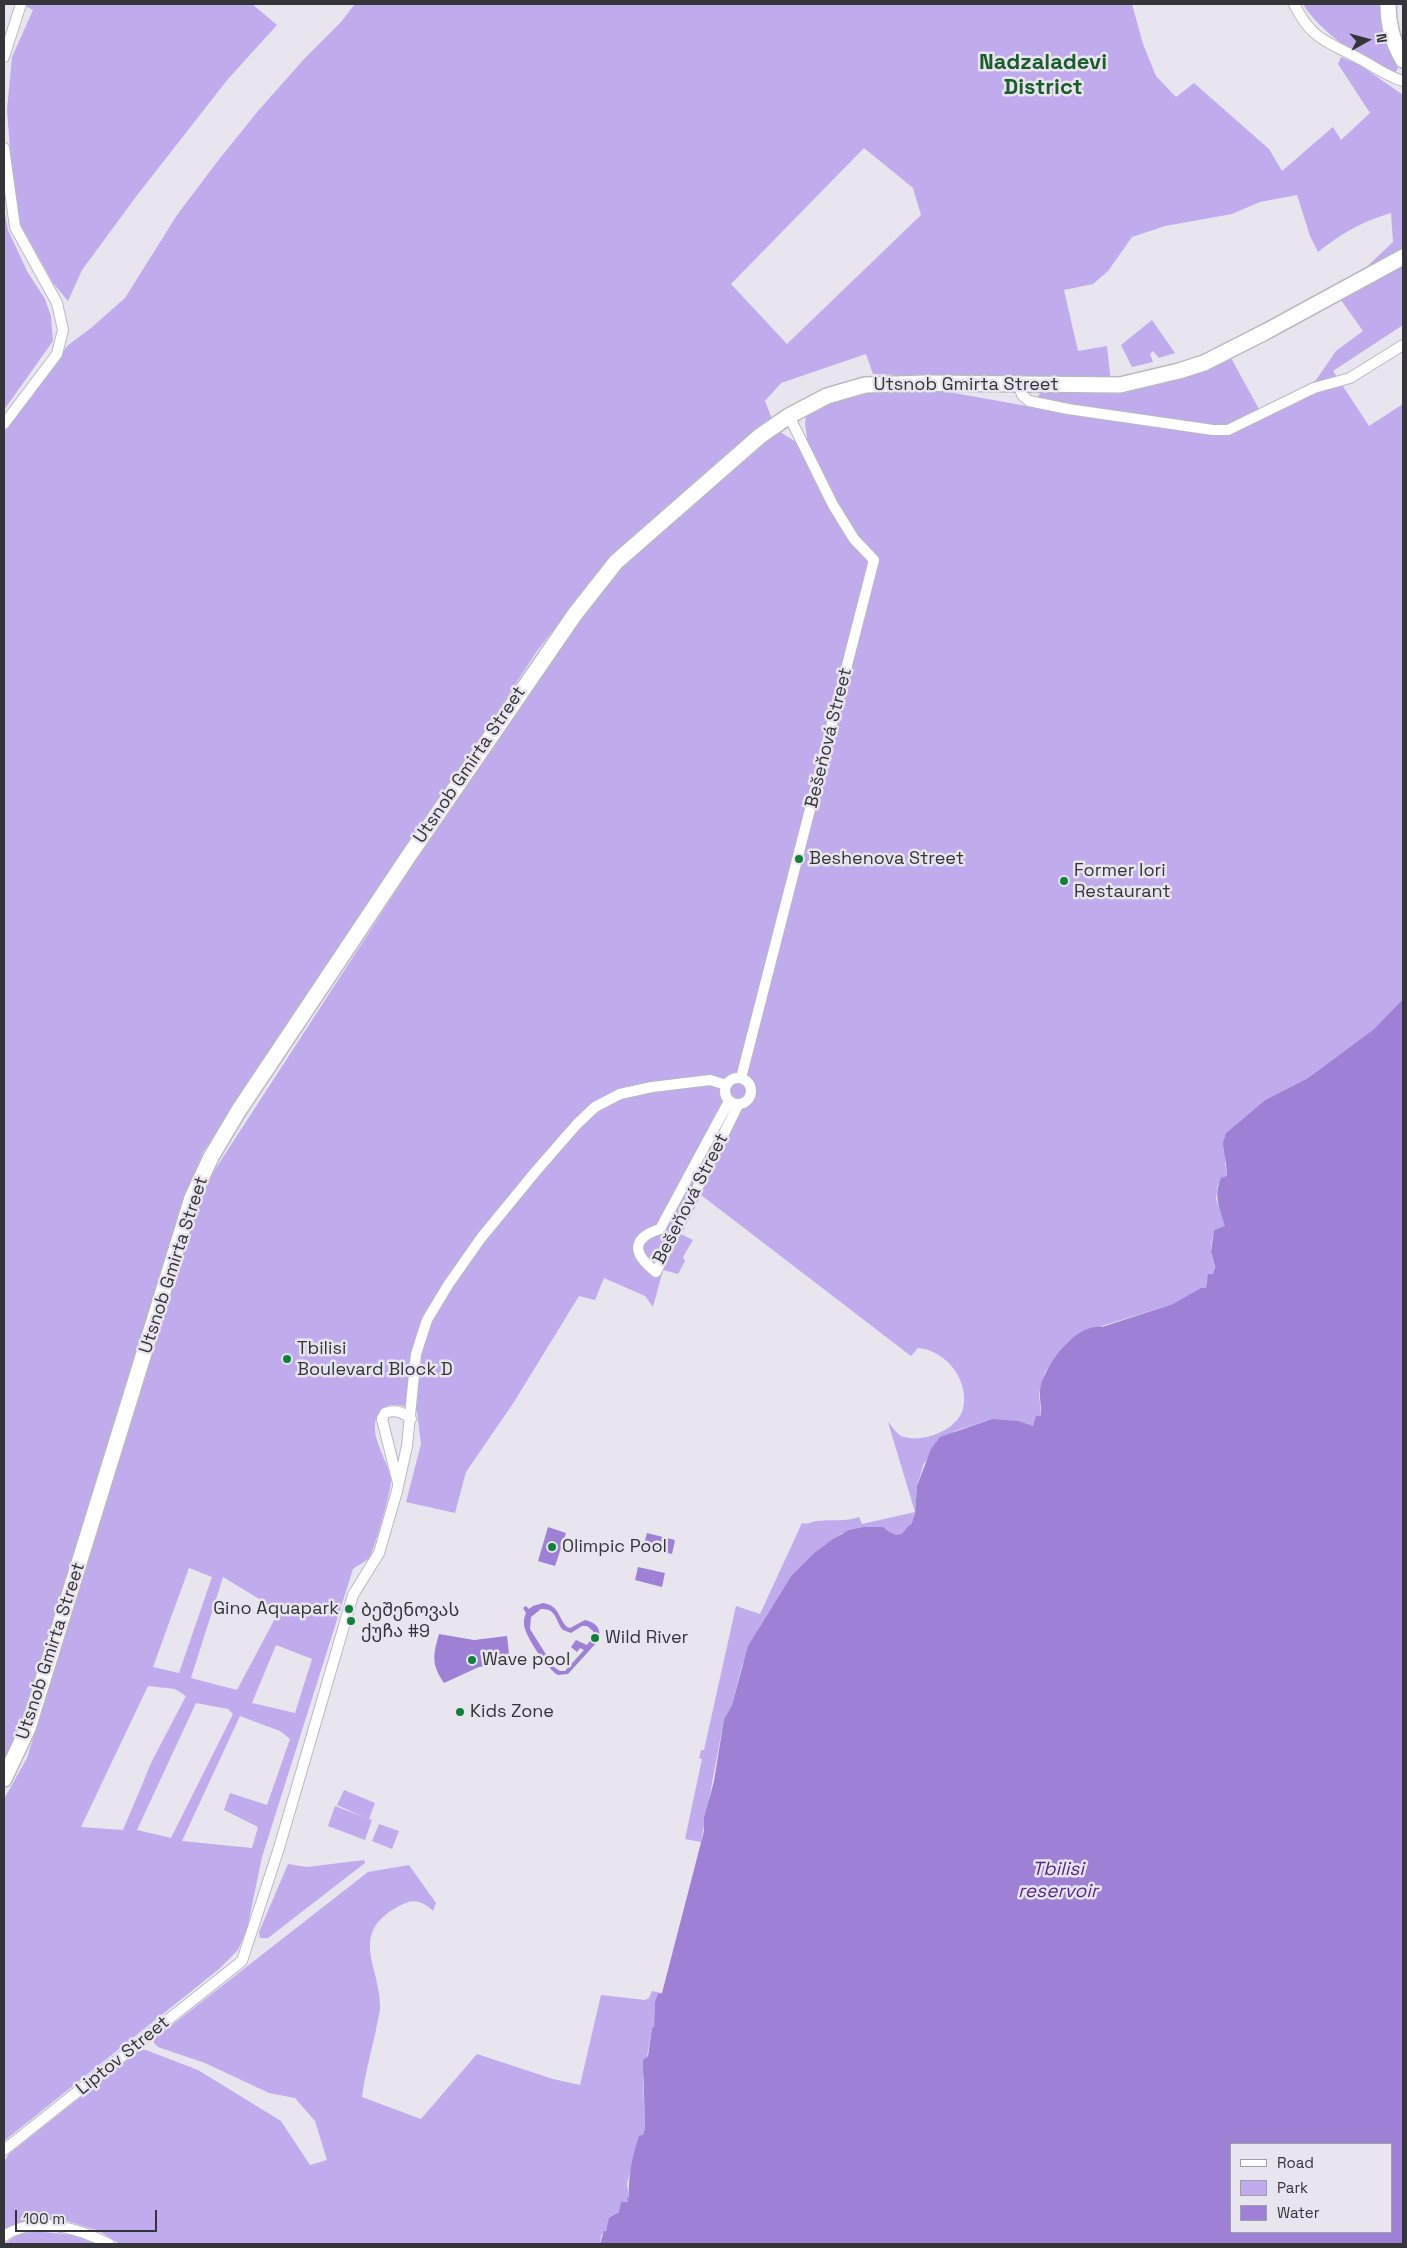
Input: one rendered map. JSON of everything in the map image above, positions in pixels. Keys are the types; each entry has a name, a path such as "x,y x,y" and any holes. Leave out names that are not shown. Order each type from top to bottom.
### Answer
{"main road":[{"path":"1388,4 1388,22 1394,42 1403,60"},
{"name":"Utsnob Gmirta Street","path":"4,1779 28,1728 192,1198 211,1158 240,1110 408,857 575,614 616,562 760,436 789,416 826,396 865,385 926,383 1120,385 1179,371 1204,362 1267,331 1403,257"}],"street":[{"path":"4,57 22,4"},
{"path":"1294,4 1304,23 1317,37 1358,58 1386,76 1403,81"},
{"path":"4,148 16,227 57,303 63,330 57,354 4,424"},
{"path":"1019,385 1020,392 1025,398 1044,404 1213,430 1228,430 1314,388 1350,378 1403,346"},
{"name":"Bešeňová Street","path":"741,1078 874,560 854,539 833,506 789,416"},
{"path":"741,1078 750,1086 751,1094 746,1102 734,1103 725,1094 726,1085 732,1079 741,1078"},
{"path":"399,1485 411,1419 416,1354 427,1320 481,1238 577,1124 605,1101 620,1094 693,1081 710,1080 726,1085"},
{"name":"Bešeňová Street","path":"734,1103 656,1272 640,1256 638,1247 641,1240 651,1232 660,1229 734,1103"},
{"path":"399,1485 382,1419 385,1413 392,1410 400,1412 411,1419"},
{"name":"Liptov Street","path":"4,2150 242,1961 278,1848 353,1595 379,1553 399,1485"},
{"path":"4,2236 11,2231 33,2226 64,2227 87,2233 109,2244"}],"green space":[{"path":"21,4 252,4 277,25 228,79 138,194 82,270 68,301 53,283 19,222 12,173 7,110 12,57 33,10"},
{"path":"355,4 1132,4 1143,44 1156,76 1176,97 1194,83 1269,149 1282,171 1333,127 1341,140 1370,113 1338,64 1341,57 1360,65 1403,95 1403,248 1357,276 1393,242 1391,213 1353,228 1318,252 1310,236 1297,195 1260,202 1232,214 1165,226 1132,237 1108,271 1093,284 1064,290 1078,351 1107,346 1111,383 873,374 866,354 781,383 765,401 772,419 725,455 610,557 537,651 356,928 203,1152 185,1197 145,1323 31,1702 4,1767 4,432 67,346 125,298 177,215 217,162 258,111 305,58 341,22","holes":["864,148 913,188 921,215 787,344 731,284"]},
{"path":"1303,4 1382,4 1383,23 1398,69 1394,73 1383,69 1343,45 1319,24"},
{"path":"4,208 8,230 27,271 45,299 51,316 53,341 4,410"},
{"path":"1403,263 1403,325 1333,371 1369,426 1403,404 1403,999 1374,1029 1308,1078 1265,1100 1226,1133 1225,1164 1227,1177 1218,1184 1216,1199 1226,1226 1214,1230 1211,1255 1214,1272 1207,1279 1206,1288 1173,1304 1105,1325 1069,1341 1045,1372 1039,1394 1041,1416 1033,1426 992,1419 955,1431 924,1463 917,1486 915,1514 911,1526 909,1525 900,1538 842,1533 814,1553 791,1576 759,1628 742,1666 732,1705 724,1719 701,1842 685,1839 702,1759 699,1758 701,1750 704,1750 736,1606 760,1614 802,1523 859,1517 862,1524 915,1512 888,1422 899,1435 909,1438 928,1437 954,1424 963,1409 964,1398 963,1388 954,1369 938,1354 928,1350 918,1348 911,1356 701,1195 681,1234 693,1240 683,1257 685,1261 678,1274 663,1270 653,1307 645,1296 604,1278 595,1300 579,1296 514,1402 466,1472 455,1513 406,1502 421,1444 417,1412 404,1406 391,1405 385,1407 377,1416 375,1431 391,1480 389,1495 369,1558 353,1569 262,1857 247,1929 238,1950 219,1969 4,2141 4,1799 27,1758 203,1188 420,854 559,647 620,567 777,430 796,442 807,438 805,424 807,410 855,393 897,389 937,390 1066,413 1042,401 1038,397 1041,391 1131,389 1230,356 1260,411 1316,380 1336,351 1363,331 1341,300","holes":["189,1568 212,1577 179,1673 153,1667","223,1577 279,1611 237,1690 191,1678","276,1645 312,1659 295,1713 252,1703","148,1686 175,1689 186,1696 152,1761 123,1830 81,1827","196,1703 228,1709 233,1714 171,1838 137,1830","240,1716 280,1731 290,1739 267,1805 230,1793 224,1810 258,1827 252,1848 182,1841"]},
{"path":"1152,320 1175,353 1159,358 1153,351 1150,354 1153,362 1132,367 1121,345"},
{"path":"344,1790 375,1803 369,1819 372,1820 365,1840 328,1826 335,1806 366,1818 337,1805"},
{"path":"379,1824 399,1831 392,1849 372,1841"},
{"path":"364,1860 365,1863 268,1938 260,1938 259,1932 288,1864 307,1867"},
{"path":"409,1865 436,1903 433,1911 421,1902 404,1903 383,1917 374,1928 370,1940 370,1952 379,1992 380,2010 362,2097 421,2119 477,2054 553,2079 580,2085 601,1995 645,2000 649,1998 652,1991 662,1993 655,2002 654,2028 652,2028 643,2080 645,2129 643,2136 639,2137 627,2184 628,2202 620,2214 618,2212 612,2218 601,2236 600,2244 120,2244 99,2231 64,2220 29,2223 4,2230 4,2162 9,2154 126,2061 137,2049 146,2050 198,2070 281,2121 310,2165 327,2160 315,2121 295,2098 269,2093 205,2063 158,2047 154,2043 154,2039 368,1872"},
{"path":"34,2231 73,2235 96,2244 4,2244 17,2235"}],"water":[{"name":"Tbilisi reservoir","path":"1403,999 1403,2244 600,2244 609,2218 619,2212 621,2202 628,2202 627,2197 629,2198 632,2159 639,2136 643,2135 645,2129 643,2060 648,2056 652,2028 654,2027 655,2002 658,1994 662,1993 704,1831 704,1818 714,1781 724,1719 732,1705 748,1646 791,1576 814,1553 849,1530 864,1527 883,1527 896,1535 902,1534 911,1525 915,1514 917,1486 931,1449 940,1437 992,1419 1018,1421 1033,1426 1036,1416 1041,1416 1040,1389 1044,1376 1056,1356 1073,1338 1082,1331 1092,1327 1102,1327 1173,1304 1201,1288 1206,1288 1208,1274 1213,1274 1215,1267 1211,1252 1214,1230 1225,1226 1217,1197 1221,1178 1227,1176 1223,1143 1226,1133 1265,1100 1308,1078 1374,1029"},
{"name":"Olimpic Pool","path":"548,1527 566,1533 555,1566 538,1561"},
{"path":"647,1533 675,1540 672,1554 643,1547"},
{"path":"638,1567 665,1573 662,1587 635,1580"},
{"name":"Wild River","path":"543,1603 553,1607 564,1624 570,1628 585,1620 598,1627 598,1641 568,1674 558,1675 554,1672 530,1640 524,1627 526,1613 523,1608 526,1606 529,1609","holes":["541,1609 546,1609 553,1613 563,1630 571,1633 582,1626 587,1626 593,1631 594,1635 587,1645 576,1640 571,1647 577,1652 580,1648 584,1650 565,1671 560,1671 554,1667 530,1629 531,1617"]},
{"name":"Wave pool","path":"439,1634 474,1640 507,1636 510,1662 479,1667 444,1683 434,1659"}],"place":[{"name":"Beshenova Street","path":"799,859"},
{"name":"Former Iori Restaurant","path":"1064,881"},
{"name":"Tbilisi Boulevard Block D","path":"287,1359"},
{"name":"Olimpic Pool","path":"552,1547"},
{"name":"Gino Aquapark","path":"349,1609"},
{"name":"ბეშენოვას ქუჩა #9","path":"351,1621"},
{"name":"Wild River","path":"595,1638"},
{"name":"Wave pool","path":"472,1660"},
{"name":"Kids Zone","path":"460,1712"}],"district":[{"name":"Nadzaladevi District","path":"1043,76"}]}
